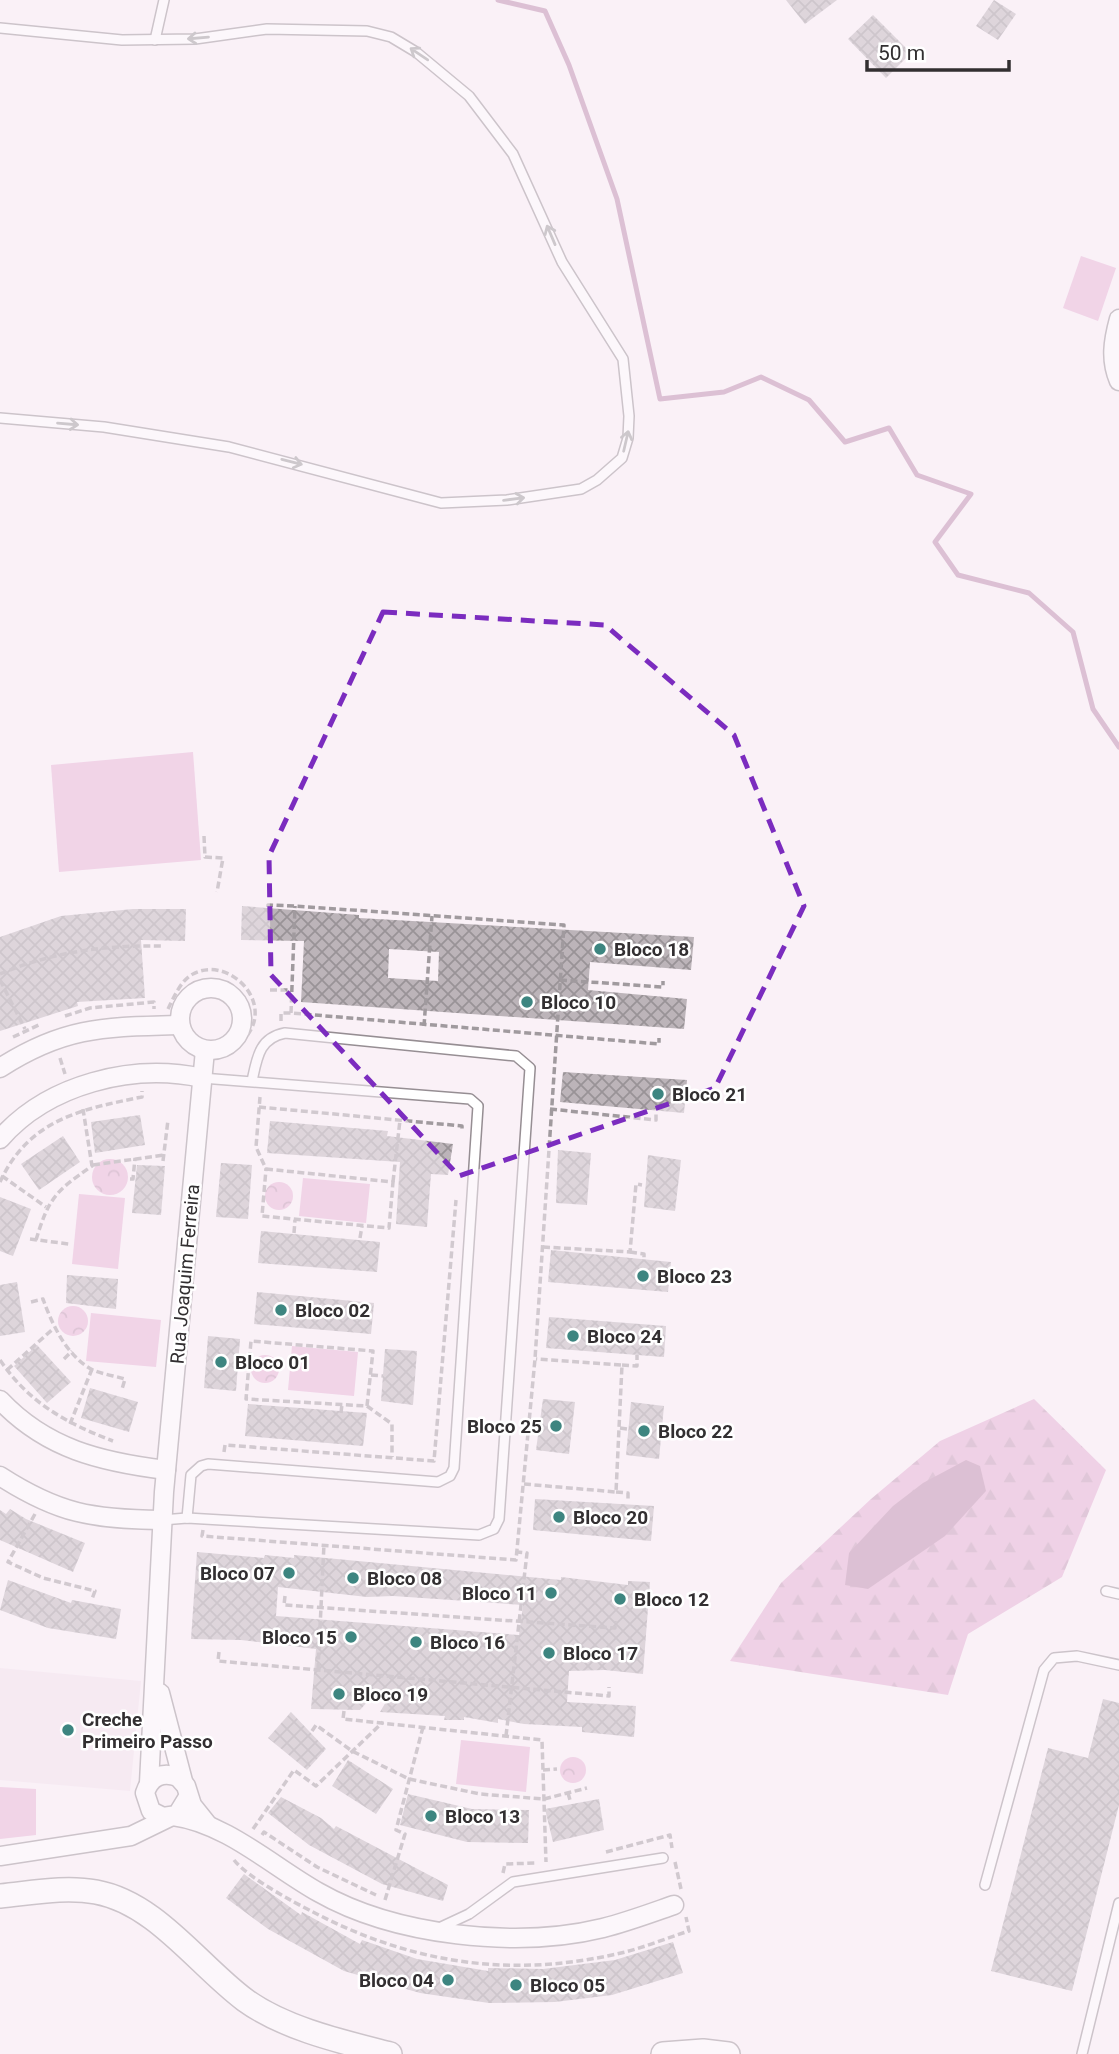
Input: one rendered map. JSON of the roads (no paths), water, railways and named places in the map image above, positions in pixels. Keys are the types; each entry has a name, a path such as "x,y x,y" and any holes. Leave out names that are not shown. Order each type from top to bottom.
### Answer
{"street":[{"path":"1119,319 1113,345 1113,364 1119,381"},
{"path":"216,988 233,996 242,1014 239,1034 209,1057 186,1038 180,1025 182,1006 196,991 216,988"},
{"path":"0,1068 54,1041 86,1030 138,1024 180,1025"},
{"name":"Rua Joaquim Ferreira","path":"131,1836 138,1828 149,1783 166,1470 202,1078 209,1057"},
{"path":"0,1139 15,1121 46,1100 70,1090 135,1075 169,1073 202,1078"},
{"path":"0,1400 31,1429 52,1442 80,1453 166,1470"},
{"path":"0,1476 46,1502 81,1515 162,1520"},
{"name":"Rua Joaquim Ferreira","path":"156,1679 186,1789 208,1825"},
{"path":"0,1856 131,1836 183,1810 186,1789 164,1774 149,1783"},
{"name":"Rua Joaquim Ferreira","path":"146,1803 157,1815 208,1825 350,1908 387,1921 435,1930 528,1939 566,1935 604,1928 680,1903"},
{"path":"0,1896 75,1889 114,1897 152,1919 261,2009 360,2050 390,2054"},
{"path":"663,2054 703,2051 728,2054"}],"lane":[{"path":"155,40 164,0"},
{"path":"0,28 89,38 155,40 195,39 267,29 367,31 391,37 442,70 469,96 513,154 562,262 623,359 629,416 628,438 622,458 597,480 581,489 507,500 441,503 229,447 104,427 0,418"},
{"path":"162,1520 187,1518 479,1535 494,1529 499,1519 530,1068 516,1056 285,1032 265,1041 259,1050 252,1081"},
{"path":"187,1518 191,1475 201,1466 208,1464 438,1482 450,1476 454,1468 477,1102 202,1078"},
{"path":"1107,1591 1119,1594"},
{"path":"985,1885 1044,1670 1054,1658 1077,1656 1119,1665"},
{"path":"435,1930 469,1914 513,1882 663,1858"},
{"path":"1082,2054 1119,1903"}],"waterway":[{"path":"498,0 545,11 569,65 617,199 660,399 724,392 761,377 809,400 845,442 889,428 917,475 971,494 935,542 958,575 1029,593 1073,632 1093,709 1119,747"}],"place":[{"name":"Bloco 18","path":"600,949"},
{"name":"Bloco 10","path":"527,1002"},
{"name":"Bloco 21","path":"658,1094"},
{"name":"Bloco 23","path":"643,1276"},
{"name":"Bloco 02","path":"281,1310"},
{"name":"Bloco 24","path":"573,1336"},
{"name":"Bloco 01","path":"221,1362"},
{"name":"Bloco 25","path":"556,1426"},
{"name":"Bloco 22","path":"644,1431"},
{"name":"Bloco 20","path":"559,1517"},
{"name":"Bloco 07","path":"289,1573"},
{"name":"Bloco 08","path":"353,1578"},
{"name":"Bloco 11","path":"551,1593"},
{"name":"Bloco 12","path":"620,1599"},
{"name":"Bloco 15","path":"351,1637"},
{"name":"Bloco 16","path":"416,1642"},
{"name":"Bloco 17","path":"549,1653"},
{"name":"Bloco 19","path":"339,1694"},
{"name":"Creche Primeiro Passo","path":"68,1730"},
{"name":"Bloco 13","path":"431,1816"},
{"name":"Bloco 04","path":"448,1980"},
{"name":"Bloco 05","path":"516,1985"}]}
